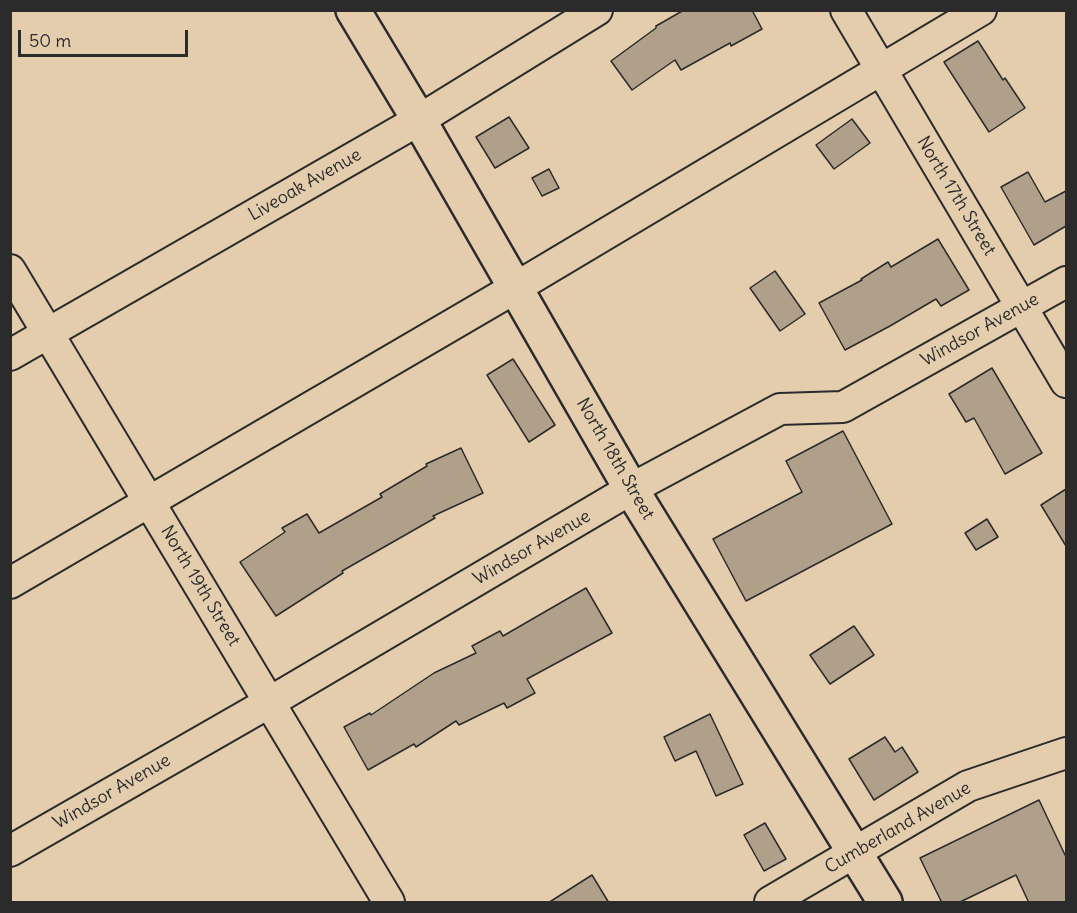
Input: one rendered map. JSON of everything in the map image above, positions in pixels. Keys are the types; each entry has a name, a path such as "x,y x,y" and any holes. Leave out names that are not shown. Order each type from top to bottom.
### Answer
{"main road":[{"name":"North 18th Street","path":"353,10 632,489 885,903"}],"street":[{"name":"Liveoak Avenue","path":"10,355 419,120 597,10"},
{"name":"North 17th Street","path":"846,10 1066,382"},
{"path":"10,584 515,288 981,10"},
{"name":"North 19th Street","path":"10,270 389,903"},
{"name":"Windsor Avenue","path":"10,851 270,702 632,489 780,408 843,407 1066,282"},
{"name":"Cumberland Avenue","path":"770,903 854,851 968,786 1066,753"}],"building":[{"path":"684,10 752,10 762,29 731,46 730,43 681,70 675,60 632,90 611,61 656,26"},
{"path":"978,41 1003,80 1005,78 1025,108 989,132 944,62"},
{"path":"509,117 529,148 495,168 476,137"},
{"path":"852,119 870,143 834,169 816,145"},
{"path":"549,169 559,188 542,196 532,178"},
{"path":"1028,172 1045,202 1066,191 1066,226 1034,245 1001,187"},
{"path":"938,239 969,290 941,306 936,299 845,350 819,303 862,280 888,262 891,267"},
{"path":"775,271 805,314 780,331 750,288"},
{"path":"513,359 555,425 529,442 487,375"},
{"path":"992,368 1042,453 1005,474 974,418 966,422 949,394"},
{"path":"843,431 892,524 746,601 713,539 802,492 786,461"},
{"path":"461,448 483,493 433,516 435,518 342,571 343,573 276,616 240,562 285,532 282,528 307,514 319,533 382,497 380,494 427,466 426,464"},
{"path":"1066,489 1066,546 1041,505"},
{"path":"987,519 998,537 976,550 965,533"},
{"path":"586,588 612,633 527,679 535,693 507,708 504,703 459,725 456,721 416,747 414,744 368,770 344,727 370,713 371,715 434,673 476,653 472,646 500,631 503,636"},
{"path":"854,626 874,655 830,684 810,655"},
{"path":"710,714 743,784 716,796 696,751 675,761 664,737"},
{"path":"885,737 895,752 902,747 918,772 874,800 849,759"},
{"path":"1039,800 1066,857 1066,903 1029,903 1016,875 958,903 942,903 920,858"},
{"path":"765,823 786,859 764,871 744,835"},
{"path":"592,875 609,903 548,903"}]}
